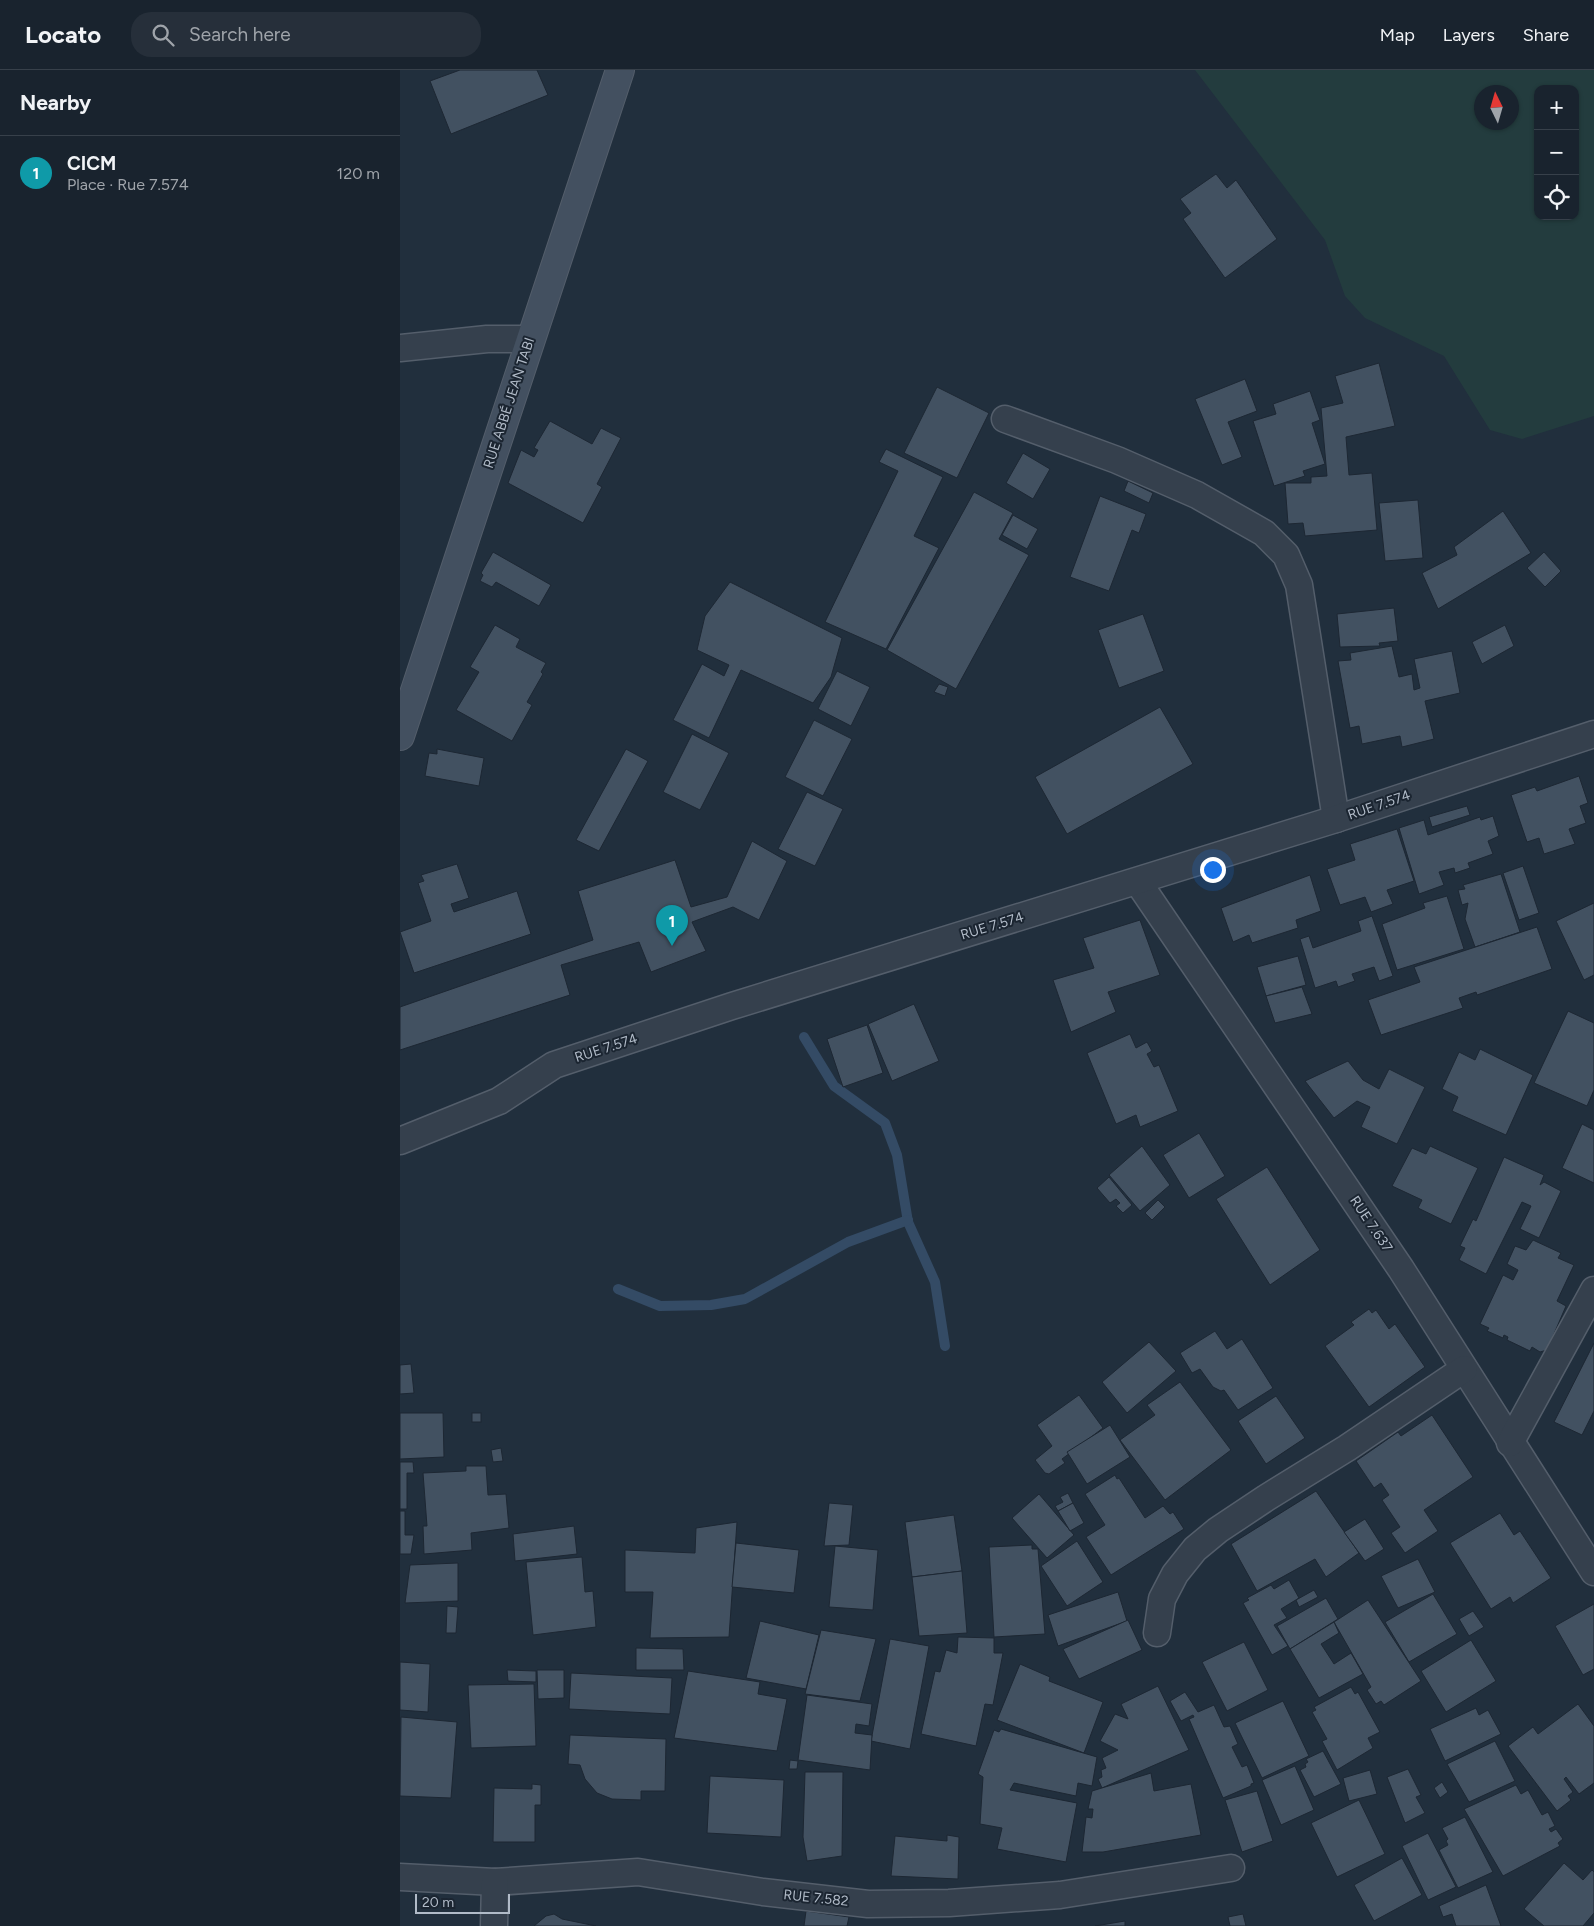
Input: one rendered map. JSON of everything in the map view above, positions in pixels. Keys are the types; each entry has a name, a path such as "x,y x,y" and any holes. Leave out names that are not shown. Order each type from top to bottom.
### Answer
{"main road":[{"name":"RUE ABBÉ JEAN TABI","path":"400,736 620,70"}],"street":[{"path":"400,348 487,339 530,339"},
{"path":"1005,419 1117,460 1197,495 1264,533 1286,555 1299,585 1336,819"},
{"name":"RUE 7.574","path":"400,1141 499,1101 554,1065 732,1006 1138,882 1336,819 1594,734"},
{"name":"RUE 7.637","path":"1138,882 1401,1269 1510,1443 1594,1572"},
{"path":"1510,1443 1594,1290"},
{"path":"1157,1633 1162,1598 1175,1574 1195,1549 1218,1530 1464,1369"},
{"name":"RUE 7.582","path":"400,1877 495,1882 638,1872 763,1892 868,1904 949,1903 1060,1895 1231,1868"},
{"path":"494,1926 495,1882"}],"green space":[{"path":"1195,70 1594,70 1594,416 1522,439 1490,430 1444,356 1365,318 1345,296 1325,240"}],"building":[{"path":"460,70 537,70 548,95 451,134 430,81"},
{"path":"1216,174 1227,188 1236,180 1277,239 1225,278 1183,219 1191,213 1180,199"},
{"path":"1379,363 1395,426 1346,437 1349,475 1372,473 1377,530 1305,536 1303,523 1288,524 1285,483 1311,483 1311,477 1327,476 1321,408 1343,403 1335,376"},
{"path":"1245,379 1257,411 1228,422 1242,457 1222,465 1195,399"},
{"path":"937,387 989,413 957,478 904,453"},
{"path":"1310,391 1320,420 1312,423 1325,464 1303,471 1305,476 1274,486 1253,421 1276,414 1273,404"},
{"path":"550,421 592,444 601,428 621,438 597,484 602,487 583,523 508,483 521,450 534,457 538,450 534,448"},
{"path":"886,449 943,477 914,536 939,548 886,649 825,622 898,471 879,462"},
{"path":"1023,453 1050,469 1033,499 1006,483"},
{"path":"1128,481 1153,493 1149,503 1124,491"},
{"path":"974,492 1013,513 999,539 1029,555 956,689 887,650"},
{"path":"1100,496 1146,514 1139,533 1132,530 1109,591 1070,577"},
{"path":"1418,500 1423,558 1385,561 1379,503"},
{"path":"1503,511 1531,553 1438,609 1422,573 1457,555 1454,547"},
{"path":"1013,515 1038,529 1027,549 1002,535"},
{"path":"493,552 551,585 539,606 496,582 492,587 480,581 483,575 481,573"},
{"path":"1544,552 1561,571 1545,587 1527,568"},
{"path":"730,582 842,638 831,677 813,703 741,670 709,738 673,720 702,664 724,676 729,665 697,650 705,616"},
{"path":"1394,608 1398,641 1379,643 1380,646 1340,647 1337,614"},
{"path":"1143,614 1164,671 1119,688 1098,630"},
{"path":"495,625 520,639 516,647 546,663 541,672 543,674 527,702 532,705 512,741 456,710 479,672 470,667"},
{"path":"1505,625 1514,646 1482,664 1472,642"},
{"path":"1392,646 1399,677 1412,674 1414,690 1420,688 1414,659 1452,651 1460,693 1425,701 1434,739 1402,747 1400,736 1362,744 1359,726 1350,728 1338,661 1351,660 1350,653"},
{"path":"837,671 870,687 851,726 818,709"},
{"path":"939,684 948,687 945,696 934,692"},
{"path":"1160,707 1193,764 1067,834 1035,777"},
{"path":"814,720 852,739 823,796 785,777"},
{"path":"692,734 729,753 700,810 663,792"},
{"path":"437,749 484,758 479,786 425,776 429,753 437,754"},
{"path":"626,749 648,761 599,851 576,840"},
{"path":"1579,776 1588,803 1580,806 1586,823 1569,829 1575,844 1544,854 1539,838 1527,842 1511,795 1535,787 1537,791"},
{"path":"807,792 843,809 815,866 778,849"},
{"path":"1467,806 1470,815 1432,827 1429,817"},
{"path":"1493,816 1499,836 1488,841 1493,854 1468,863 1470,868 1455,873 1454,868 1439,872 1444,885 1419,894 1399,828 1424,820 1428,835 1480,817 1481,820"},
{"path":"1397,829 1414,881 1387,890 1393,904 1371,912 1365,897 1340,905 1327,869 1355,860 1350,844"},
{"path":"752,841 787,861 759,920 733,907 692,922 706,951 651,972 639,942 561,965 570,995 400,1050 400,1007 593,940 578,891 675,860 691,907 727,897"},
{"path":"457,864 469,898 451,904 454,912 517,891 531,934 414,973 400,932 431,921 418,883 424,881 421,875"},
{"path":"1523,866 1539,913 1519,920 1503,873"},
{"path":"1501,874 1520,932 1475,947 1465,919 1468,903 1462,905 1458,890 1465,889 1463,885"},
{"path":"1310,875 1321,911 1296,920 1298,928 1252,943 1249,935 1233,942 1221,908"},
{"path":"1447,896 1464,949 1397,970 1382,924 1425,908 1423,903"},
{"path":"1594,903 1594,975 1584,980 1556,921"},
{"path":"1372,916 1393,976 1379,981 1374,967 1352,974 1355,981 1338,987 1336,981 1315,988 1300,939 1309,936 1313,948 1361,931 1358,921"},
{"path":"1140,920 1160,975 1108,992 1116,1012 1071,1032 1053,980 1094,968 1083,938"},
{"path":"1537,927 1552,969 1477,995 1476,992 1459,998 1463,1008 1381,1035 1368,1000 1420,982 1414,967"},
{"path":"1298,956 1306,985 1266,996 1257,967"},
{"path":"1302,987 1312,1014 1275,1023 1266,996"},
{"path":"914,1004 939,1061 892,1081 868,1024"},
{"path":"1568,1011 1594,1023 1594,1090 1587,1106 1534,1083"},
{"path":"867,1025 883,1073 843,1087 827,1039"},
{"path":"1130,1034 1136,1048 1147,1042 1152,1051 1147,1054 1154,1067 1159,1065 1178,1111 1140,1127 1136,1115 1116,1124 1087,1053"},
{"path":"1480,1049 1533,1075 1506,1135 1452,1111 1458,1097 1442,1089 1459,1052 1475,1060"},
{"path":"1348,1061 1363,1080 1379,1089 1389,1069 1425,1087 1397,1144 1361,1127 1370,1107 1357,1101 1334,1118 1305,1081"},
{"path":"1582,1124 1594,1130 1594,1183 1562,1168"},
{"path":"1199,1133 1225,1176 1189,1198 1163,1155"},
{"path":"1142,1146 1170,1185 1140,1211 1109,1175"},
{"path":"1430,1146 1478,1168 1451,1224 1418,1208 1422,1200 1392,1186 1412,1148 1426,1154"},
{"path":"1504,1157 1544,1175 1540,1185 1544,1182 1561,1191 1539,1238 1520,1229 1531,1206 1522,1202 1486,1274 1459,1260 1465,1248 1460,1246 1473,1219 1476,1221"},
{"path":"1267,1167 1320,1250 1270,1285 1216,1199"},
{"path":"1109,1177 1132,1205 1123,1213 1116,1206 1120,1203 1116,1199 1110,1203 1097,1188"},
{"path":"1158,1200 1165,1207 1152,1220 1145,1213"},
{"path":"1533,1240 1561,1253 1558,1258 1574,1265 1557,1301 1566,1306 1547,1350 1540,1352 1532,1347 1530,1351 1507,1340 1508,1337 1504,1335 1503,1338 1487,1331 1489,1328 1480,1324 1503,1275 1513,1280 1518,1270 1507,1264 1515,1246 1526,1250"},
{"path":"1369,1309 1372,1313 1376,1310 1389,1329 1395,1324 1425,1367 1369,1407 1325,1346 1354,1325 1351,1322"},
{"path":"1215,1331 1227,1349 1242,1339 1273,1388 1238,1410 1224,1390 1221,1391 1213,1387 1200,1369 1192,1373 1180,1353"},
{"path":"1149,1342 1176,1371 1127,1413 1102,1382"},
{"path":"1594,1343 1594,1411 1582,1435 1554,1422"},
{"path":"411,1364 414,1393 400,1394 400,1365"},
{"path":"1180,1382 1231,1450 1165,1500 1120,1440 1155,1415 1147,1405"},
{"path":"1079,1395 1103,1428 1062,1459 1065,1463 1049,1474 1045,1473 1035,1460 1052,1446 1037,1425"},
{"path":"1276,1396 1305,1438 1266,1464 1238,1421"},
{"path":"400,1413 443,1413 444,1457 400,1459"},
{"path":"472,1413 481,1413 481,1422 472,1422"},
{"path":"1432,1415 1473,1477 1424,1510 1438,1531 1405,1553 1391,1533 1400,1527 1382,1500 1389,1495 1381,1483 1374,1488 1356,1461 1398,1432 1401,1436"},
{"path":"1110,1425 1130,1457 1087,1484 1067,1452"},
{"path":"501,1448 503,1461 493,1462 491,1450"},
{"path":"400,1462 413,1462 414,1473 407,1473 407,1509 400,1509"},
{"path":"466,1466 486,1466 488,1495 506,1494 509,1528 471,1533 472,1550 424,1554 423,1526 427,1526 423,1473 466,1471"},
{"path":"1115,1475 1117,1479 1119,1478 1145,1518 1163,1506 1170,1514 1173,1512 1184,1529 1111,1575 1086,1537 1105,1525 1085,1494"},
{"path":"1316,1491 1359,1553 1326,1577 1315,1559 1257,1591 1231,1544"},
{"path":"1068,1493 1073,1503 1058,1511 1055,1506 1063,1502 1060,1497"},
{"path":"1039,1494 1074,1535 1047,1558 1012,1518"},
{"path":"829,1503 853,1505 849,1545 824,1546"},
{"path":"1073,1503 1084,1523 1070,1531 1058,1511"},
{"path":"400,1511 405,1511 405,1535 414,1535 411,1554 400,1554"},
{"path":"1500,1513 1514,1535 1520,1531 1551,1578 1513,1603 1510,1597 1491,1609 1450,1543"},
{"path":"954,1515 962,1571 912,1577 905,1522"},
{"path":"1365,1519 1384,1549 1365,1561 1344,1532"},
{"path":"737,1522 729,1637 650,1638 653,1592 625,1592 625,1550 695,1553 696,1528"},
{"path":"574,1526 577,1554 515,1561 513,1534"},
{"path":"1077,1541 1103,1582 1067,1606 1041,1566"},
{"path":"736,1543 799,1550 794,1593 732,1587"},
{"path":"1032,1545 1032,1549 1038,1549 1045,1634 994,1637 989,1547"},
{"path":"835,1546 878,1550 873,1610 829,1607"},
{"path":"582,1557 585,1592 593,1591 596,1627 533,1635 526,1562"},
{"path":"1418,1559 1435,1592 1398,1608 1381,1576"},
{"path":"458,1563 458,1601 405,1603 410,1565"},
{"path":"962,1571 967,1633 919,1636 912,1577"},
{"path":"1289,1580 1299,1598 1281,1609 1287,1618 1274,1625 1288,1646 1272,1655 1243,1603 1249,1600 1247,1598 1271,1585 1274,1589"},
{"path":"1314,1590 1318,1597 1299,1607 1296,1600"},
{"path":"1118,1592 1127,1621 1058,1646 1048,1615"},
{"path":"1433,1594 1457,1634 1409,1662 1385,1622"},
{"path":"1326,1598 1338,1619 1290,1649 1277,1626"},
{"path":"1368,1600 1421,1681 1384,1705 1381,1701 1376,1704 1367,1690 1371,1687 1334,1622"},
{"path":"1594,1604 1594,1669 1583,1675 1555,1626"},
{"path":"447,1606 458,1607 456,1633 446,1633"},
{"path":"1473,1611 1484,1627 1469,1636 1459,1619"},
{"path":"1128,1620 1142,1650 1079,1679 1063,1649"},
{"path":"760,1621 819,1635 806,1689 746,1678"},
{"path":"1334,1622 1339,1633 1321,1644 1334,1664 1351,1653 1363,1674 1319,1698 1290,1649"},
{"path":"821,1630 876,1639 860,1701 805,1694"},
{"path":"958,1637 994,1638 994,1653 1003,1653 993,1705 985,1704 976,1746 921,1734 935,1671 940,1672 946,1650 957,1653"},
{"path":"890,1639 929,1646 910,1749 871,1741"},
{"path":"1471,1640 1496,1681 1446,1712 1421,1671"},
{"path":"1244,1642 1268,1690 1227,1711 1202,1662"},
{"path":"636,1648 683,1649 684,1670 636,1670"},
{"path":"400,1662 430,1664 428,1712 400,1710"},
{"path":"1020,1664 1050,1677 1049,1681 1103,1702 1084,1753 997,1720"},
{"path":"507,1670 536,1671 536,1682 508,1681"},
{"path":"537,1670 564,1670 564,1698 538,1699"},
{"path":"688,1671 760,1682 758,1694 787,1699 777,1751 674,1738"},
{"path":"571,1673 672,1678 670,1714 569,1709"},
{"path":"534,1684 536,1746 471,1748 468,1685"},
{"path":"1158,1686 1189,1750 1102,1788 1098,1779 1102,1777 1101,1770 1106,1768 1102,1758 1118,1750 1100,1741 1115,1714 1128,1719 1121,1704"},
{"path":"1351,1687 1355,1694 1358,1692 1380,1732 1368,1738 1373,1748 1337,1770 1322,1741 1327,1739 1312,1712 1316,1710 1314,1707"},
{"path":"1185,1692 1198,1712 1214,1705 1224,1727 1230,1726 1238,1744 1232,1747 1242,1767 1247,1765 1254,1783 1251,1786 1223,1798 1189,1719 1194,1717 1193,1715 1181,1721 1170,1701"},
{"path":"807,1695 872,1704 869,1726 856,1724 855,1733 872,1735 870,1770 798,1760"},
{"path":"1283,1701 1309,1756 1262,1778 1235,1723"},
{"path":"1578,1704 1594,1726 1594,1783 1579,1794 1566,1777 1564,1779 1573,1792 1568,1796 1571,1800 1557,1811 1508,1746 1533,1727 1538,1734"},
{"path":"1476,1708 1479,1715 1488,1710 1501,1734 1445,1761 1430,1729"},
{"path":"401,1717 457,1722 451,1798 400,1796"},
{"path":"1001,1729 1097,1757 1092,1786 1078,1783 1076,1796 1014,1783 1010,1790 1077,1803 1066,1862 997,1849 1002,1828 980,1824 983,1777 978,1774 994,1730 999,1732"},
{"path":"570,1735 666,1739 665,1791 641,1791 641,1800 612,1799 597,1793 585,1779 580,1765 568,1764"},
{"path":"1495,1741 1515,1781 1469,1802 1447,1764"},
{"path":"1323,1751 1341,1784 1314,1797 1300,1770 1306,1767 1305,1764 1308,1762 1306,1759"},
{"path":"790,1760 798,1761 797,1769 789,1769"},
{"path":"1295,1766 1314,1810 1281,1825 1262,1780"},
{"path":"1408,1769 1421,1795 1416,1797 1425,1813 1405,1823 1387,1777"},
{"path":"1370,1770 1377,1794 1349,1801 1343,1778"},
{"path":"805,1772 843,1772 842,1856 807,1861 803,1837"},
{"path":"1151,1773 1154,1791 1191,1784 1201,1835 1103,1852 1082,1852 1086,1817 1092,1818 1093,1809 1088,1809 1092,1791"},
{"path":"710,1776 784,1780 781,1837 707,1833"},
{"path":"1442,1782 1448,1792 1440,1798 1434,1788"},
{"path":"532,1784 541,1785 541,1805 535,1805 535,1842 493,1842 494,1788 532,1789"},
{"path":"1516,1785 1521,1794 1528,1790 1542,1815 1548,1812 1555,1826 1549,1829 1551,1832 1556,1829 1563,1839 1558,1843 1560,1846 1503,1876 1464,1809"},
{"path":"1257,1791 1273,1841 1242,1852 1225,1800"},
{"path":"1359,1800 1385,1854 1337,1877 1311,1823"},
{"path":"1465,1817 1493,1872 1458,1888 1439,1850 1448,1845 1446,1841 1448,1839 1442,1828"},
{"path":"1428,1833 1456,1887 1428,1900 1402,1846"},
{"path":"947,1835 959,1837 958,1879 891,1876 895,1836 947,1841"},
{"path":"1402,1858 1422,1895 1374,1921 1354,1885"},
{"path":"1564,1863 1583,1880 1592,1870 1594,1872 1594,1913 1583,1926 1544,1926 1524,1909"},
{"path":"1486,1885 1501,1926 1456,1926 1452,1914 1443,1917 1439,1906"},
{"path":"806,1911 849,1917 847,1926 804,1926"},
{"path":"554,1914 562,1919 596,1926 534,1926 546,1916"},
{"path":"1243,1914 1246,1926 1230,1926 1228,1917"},
{"path":"1125,1921 1125,1926 1095,1926"}],"waterway":[{"path":"804,1037 834,1086 885,1123 897,1155 908,1222 935,1282 945,1346"},
{"path":"618,1289 660,1306 711,1305 745,1299 848,1242 908,1220"}],"place":[{"name":"CICM","path":"672,946"}]}
